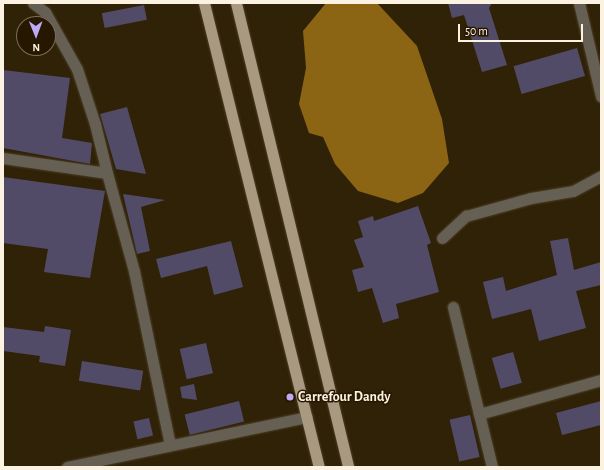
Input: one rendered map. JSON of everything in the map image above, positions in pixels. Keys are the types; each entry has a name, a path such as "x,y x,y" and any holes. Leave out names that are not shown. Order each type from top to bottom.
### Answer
{"main road":[{"path":"204,3 319,467"},
{"path":"236,3 348,467"}],"street":[{"path":"32,3 45,12 77,69 95,124 134,271 170,445"},
{"path":"579,3 601,96"},
{"path":"3,158 107,173"},
{"path":"442,238 466,216 531,198 573,191 601,176"},
{"path":"453,307 492,467"},
{"path":"479,414 601,380"},
{"path":"67,467 306,417"}],"shaded area":[{"path":"326,3 377,3 417,46 442,119 449,163 423,193 398,203 358,191 335,164 323,137 309,133 299,104 306,68 303,31"}],"building":[{"path":"448,3 492,3 489,8 507,65 482,72 464,15 452,18"},
{"path":"144,5 147,20 105,28 102,13"},
{"path":"577,48 585,76 522,94 514,66"},
{"path":"3,70 70,78 62,138 92,143 90,164 3,148"},
{"path":"127,107 146,174 116,169 100,114"},
{"path":"3,177 105,191 90,278 44,272 48,249 3,243"},
{"path":"123,194 165,200 141,207 150,251 137,254"},
{"path":"418,206 431,243 427,245 439,292 396,304 399,318 383,323 372,288 358,292 352,270 364,267 354,240 363,237 358,221 373,216 374,221"},
{"path":"568,238 574,270 601,262 601,285 576,291 586,328 539,341 531,309 492,319 483,282 503,277 506,291 557,275 550,241"},
{"path":"231,241 243,287 214,295 207,266 161,278 156,259"},
{"path":"45,326 71,330 65,366 39,362 40,356 3,351 3,327 44,332"},
{"path":"206,343 213,373 187,379 180,349"},
{"path":"513,352 522,383 501,389 492,358"},
{"path":"82,361 143,371 140,390 79,381"},
{"path":"194,384 197,400 182,398 180,387"},
{"path":"239,401 244,421 190,435 185,415"},
{"path":"601,401 601,425 562,435 556,413"},
{"path":"470,415 480,457 459,462 450,420"},
{"path":"149,418 153,436 137,439 133,422"}],"place":[{"name":"Carrefour Dandy","path":"290,397"}]}
